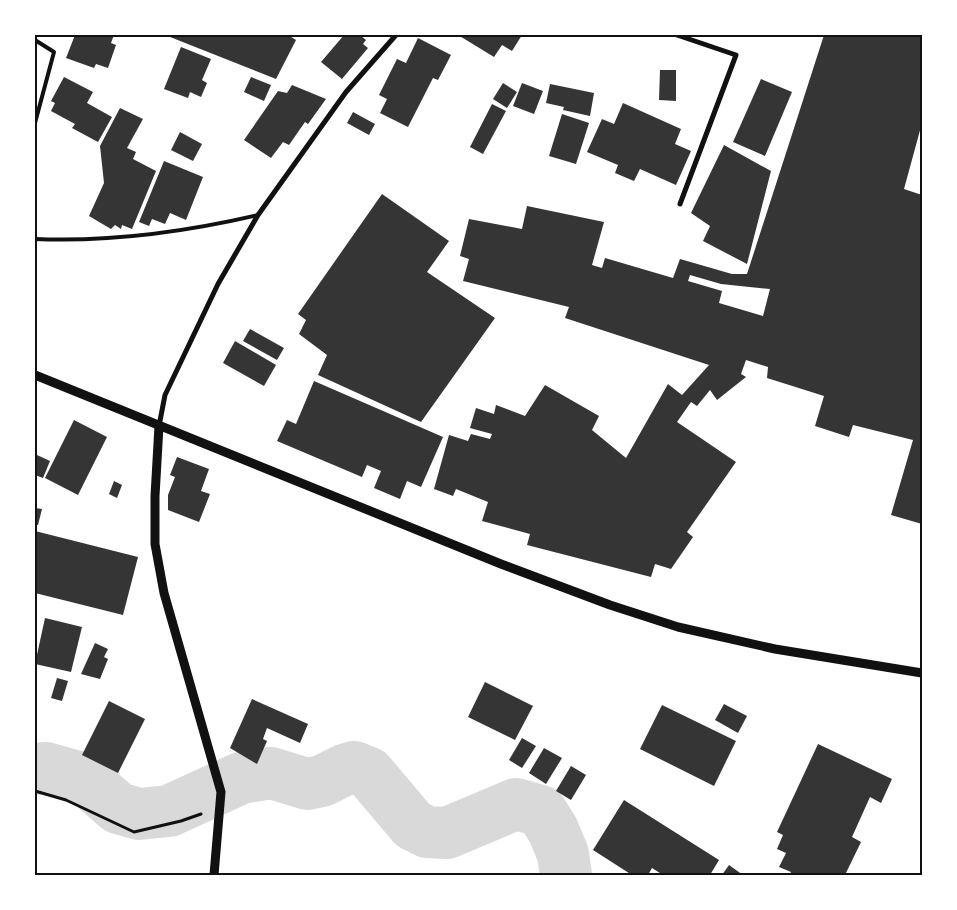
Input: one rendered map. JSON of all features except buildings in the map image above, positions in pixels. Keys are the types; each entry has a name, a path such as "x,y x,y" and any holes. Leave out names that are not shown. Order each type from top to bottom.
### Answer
{"street":[{"path":"214,875 221,792 164,593 155,544 155,496 159,426 165,395 218,284 258,215 346,92 396,35"},
{"path":"677,35 736,55 680,204"},
{"path":"35,375 500,564 644,616 678,627 775,649 922,673"}],"lane":[{"path":"35,40 54,52 35,122"},
{"path":"35,239 71,241 152,234 220,224 258,215"}],"path":[{"path":"35,791 66,800 134,832 181,821 220,807"}],"waterway":[{"path":"35,769 46,768 85,779 118,808 139,814 169,811 241,778 271,773 307,784 322,781 354,767 369,773 413,825 427,832 447,833 516,804 541,811 553,830 563,854 566,875"}]}
